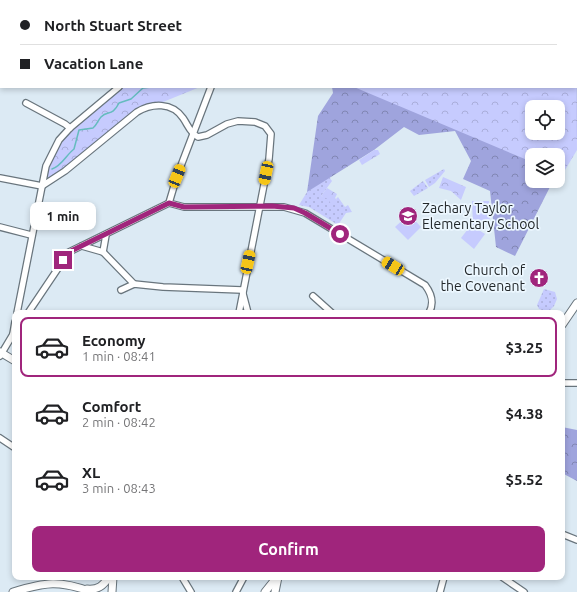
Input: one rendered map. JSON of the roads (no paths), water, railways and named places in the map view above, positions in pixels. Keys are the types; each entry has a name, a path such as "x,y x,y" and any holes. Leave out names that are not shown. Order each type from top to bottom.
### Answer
{"main road":[{"path":"565,321 577,303"},
{"path":"1,354 12,360"},
{"path":"80,588 93,590 104,585 107,580"},
{"path":"112,592 113,580"},
{"path":"265,592 275,580"},
{"path":"275,592 277,580"},
{"path":"13,592 51,583 67,584 92,592"},
{"path":"265,592 272,592"}],"street":[{"path":"18,310 31,235 46,166 59,140 70,128 117,88"},
{"path":"169,203 177,176 211,88"},
{"path":"26,103 70,128"},
{"path":"0,178 42,186 65,171 137,112 150,106 167,106 178,112 193,135 203,137 219,127 238,121 255,122 265,126 271,134 272,143 242,290 239,310"},
{"path":"30,310 69,252 169,203 184,207 284,207 305,213 424,285 431,295 432,301 430,310"},
{"path":"0,227 31,235"},
{"path":"103,252 106,235"},
{"path":"82,246 103,252 134,284"},
{"path":"121,290 134,284 163,287 242,290"},
{"path":"242,290 247,310"},
{"path":"313,296 329,310"},
{"path":"1,354 12,335"},
{"path":"565,383 577,383"},
{"path":"0,438 12,446"},
{"path":"565,535 577,540"},
{"path":"184,580 191,592"},
{"path":"236,592 242,580"},
{"path":"440,592 443,580"},
{"path":"506,580 524,592"}],"waterway":[{"path":"52,169 59,165 74,149 79,130 93,128 103,115 112,112 119,103 131,99 143,88"}],"place":[{"name":"Zachary Taylor Elementary School","path":"408,216"},
{"name":"Church of the Covenant","path":"539,278"}]}
